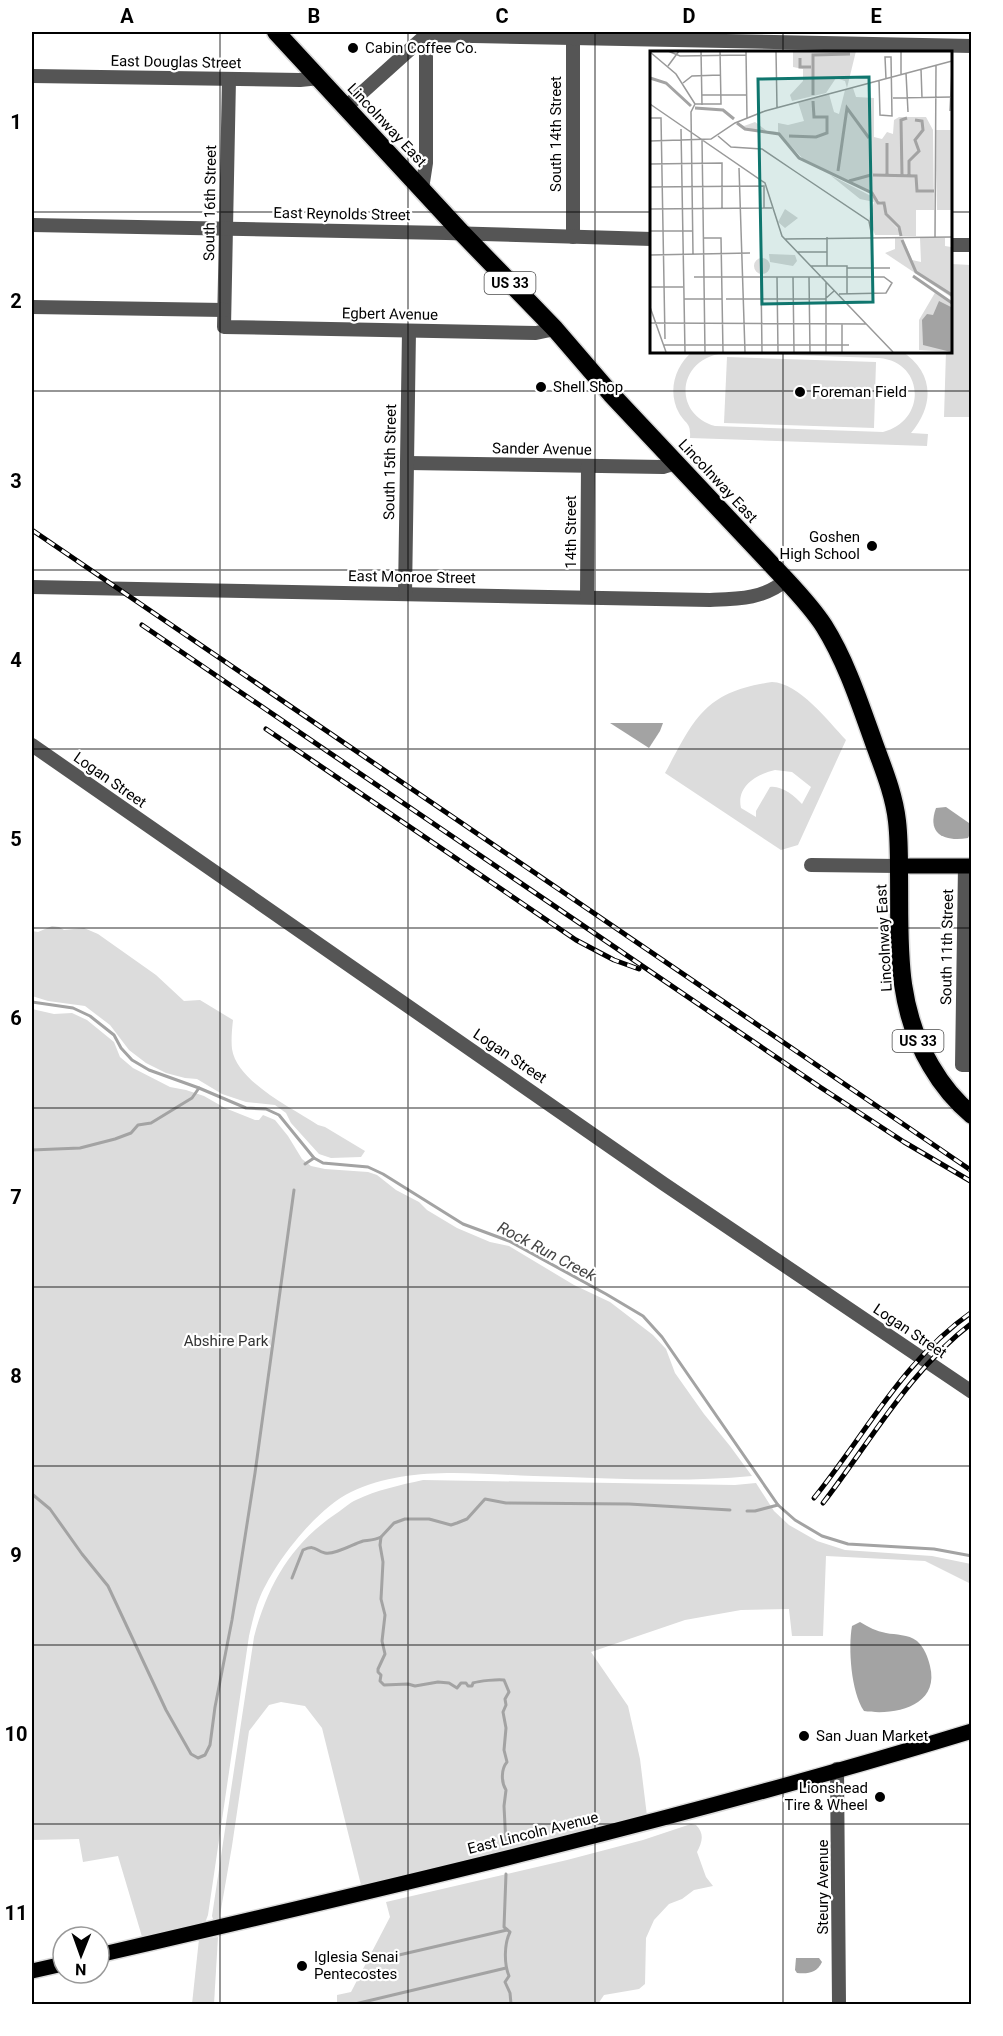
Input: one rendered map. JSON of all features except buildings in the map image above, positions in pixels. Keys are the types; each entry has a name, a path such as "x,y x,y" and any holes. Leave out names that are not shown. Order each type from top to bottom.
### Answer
{"highway":[{"name":"Lincolnway East","path":"276,32 462,233 555,329 611,394 786,580 824,626 864,716 894,807 899,841 900,967 910,1023 924,1054 941,1082 972,1115"}],"main road":[{"path":"899,866 968,866"},
{"name":"East Lincoln Avenue","path":"111,1952 534,1851 685,1812 972,1731"},
{"path":"32,1971 51,1967"}],"street":[{"path":"422,189 426,163 426,33"},
{"path":"346,107 426,33 573,35 716,42 972,46"},
{"name":"South 14th Street","path":"573,35 573,237"},
{"name":"East Douglas Street","path":"32,76 300,80 320,78"},
{"name":"South 16th Street","path":"224,327 229,79"},
{"name":"East Reynolds Street","path":"32,225 650,239"},
{"path":"952,245 972,245"},
{"path":"32,307 224,310"},
{"name":"Egbert Avenue","path":"224,327 536,333 555,329"},
{"name":"South 15th Street","path":"405,594 409,331"},
{"name":"Sander Avenue","path":"406,463 663,467 676,463"},
{"name":"14th Street","path":"587,597 588,466"},
{"name":"East Monroe Street","path":"32,587 736,600 763,594 777,588 786,580"},
{"name":"Logan Street","path":"32,745 675,1192 972,1392"},
{"path":"811,865 899,866"},
{"name":"South 11th Street","path":"967,1065 968,866"},
{"name":"Steury Avenue","path":"837,1769 839,2004"}],"green space":[{"path":"952,264 971,265 971,417 944,417 946,352 952,352"},
{"path":"692,352 902,352 920,368 925,378 927,400 919,422 911,433 928,434 927,446 690,438 689,426 675,405 673,388 677,371","holes":["729,353 879,358 894,362 905,370 912,380 915,392 913,405 907,416 897,426 883,432 715,426 701,419 691,409 686,397 686,385 690,373 699,363 712,356"]},
{"name":"Foreman Field","path":"727,357 876,362 874,428 724,423"},
{"path":"772,682 792,689 812,704 846,740 798,845 781,850 665,773 685,737 704,711 731,693","holes":["775,770 792,772 811,787 802,804 783,789 770,787 756,811 756,817 741,808 742,793 749,782"]},
{"path":"52,926 64,930 84,928 98,934 156,975 184,1001 200,1000 233,1020 232,1049 236,1061 244,1072 267,1093 365,1151 361,1157 331,1158 319,1154 291,1123 286,1113 275,1105 246,1102 222,1094 197,1079 166,1073 146,1063 129,1050 110,1025 85,1006 48,1001 32,996 32,931 38,932"},
{"name":"Abshire Park","path":"32,1009 54,1014 72,1013 87,1020 114,1042 120,1057 133,1068 170,1087 204,1096 225,1108 255,1120 259,1120 263,1115 275,1120 302,1159 311,1166 377,1175 396,1190 419,1202 427,1210 457,1228 490,1242 509,1246 574,1285 610,1302 653,1335 666,1349 675,1373 752,1476 643,1479 441,1473 373,1483 338,1500 311,1523 286,1553 267,1583 257,1606 249,1636 205,1923 143,1940 118,1856 83,1862 79,1839 32,1840"},
{"path":"423,1480 735,1485 756,1483 774,1511 789,1525 817,1541 845,1550 932,1556 971,1564 971,1584 925,1561 826,1556 823,1636 792,1636 789,1609 741,1610 685,1620 591,1652 628,1706 640,1759 647,1816 362,1889 322,1728 305,1706 281,1702 269,1705 249,1731 219,1921 214,1922 212,1916 254,1637 274,1583 294,1552 307,1538 348,1504 364,1496"},
{"path":"691,1824 696,1825 701,1832 697,1852 706,1877 713,1886 694,1890 682,1899 669,1904 654,1920 646,1938 645,1984 639,1989 604,1995 598,2004 337,2004 337,1995 351,1992 390,1917 386,1902 567,1860 643,1840"},
{"path":"218,1937 214,2004 192,2004 199,1939"}],"shaded area":[{"path":"610,723 663,723 649,748"},
{"path":"946,807 969,823 971,832 968,838 952,839 940,835 936,830 934,817 936,808"},
{"path":"860,1622 879,1631 910,1637 922,1646 929,1663 931,1680 928,1691 922,1699 901,1710 864,1711 853,1682 850,1646 852,1626"},
{"path":"796,1958 819,1958 822,1962 812,1972 797,1973"}],"waterway":[{"name":"Rock Run Creek","path":"32,1002 73,1008 90,1016 114,1035 121,1048 132,1060 149,1070 246,1108 266,1109 279,1115 314,1158 323,1163 368,1167 383,1174 463,1224 509,1241 643,1316 662,1337 778,1505 795,1520 822,1536 848,1544 934,1549 972,1556"},
{"path":"32,1150 80,1148 115,1139 131,1133 138,1125 151,1123 192,1098 199,1088"},
{"path":"305,1164 314,1158"},
{"path":"32,1494 50,1509 108,1586 166,1710 191,1754 198,1758 205,1755 210,1745 232,1620 294,1190"},
{"path":"506,1845 504,1806 506,1790 502,1776 507,1762 504,1750 506,1728 503,1712 506,1705 505,1699 509,1692 504,1680 476,1682 472,1686 461,1683 457,1688 449,1683 438,1682 415,1686 384,1685 380,1681 381,1675 378,1669 385,1654 382,1641 385,1615 381,1599 383,1562 381,1537 394,1523 405,1519 429,1519 451,1525 457,1523 467,1519 485,1499 506,1503 629,1504 730,1510"},
{"path":"747,1511 778,1505"},
{"path":"292,1578 303,1550 307,1548 329,1553 381,1537"},
{"path":"506,1874 504,1927 510,1932 505,1954 509,1976 505,1982 510,1993 511,2004"},
{"path":"386,1958 507,1930"},
{"path":"355,2004 506,1968"}],"railway":[{"path":"32,530 972,1171"},
{"path":"142,625 820,1087 904,1142 972,1182"},
{"path":"266,729 576,940 614,960 639,969"},
{"path":"814,1498 905,1375 947,1331 972,1312"},
{"path":"823,1503 910,1385 949,1342 972,1323"}],"place":[{"name":"Cabin Coffee Co.","path":"353,48"},
{"name":"Shell Shop","path":"541,387"},
{"name":"Foreman Field","path":"800,392"},
{"name":"Goshen High School","path":"872,546"},
{"name":"San Juan Market","path":"804,1736"},
{"name":"Lionshead Tire & Wheel","path":"880,1797"},
{"name":"Iglesia Senai Pentecostes","path":"302,1966"}]}
